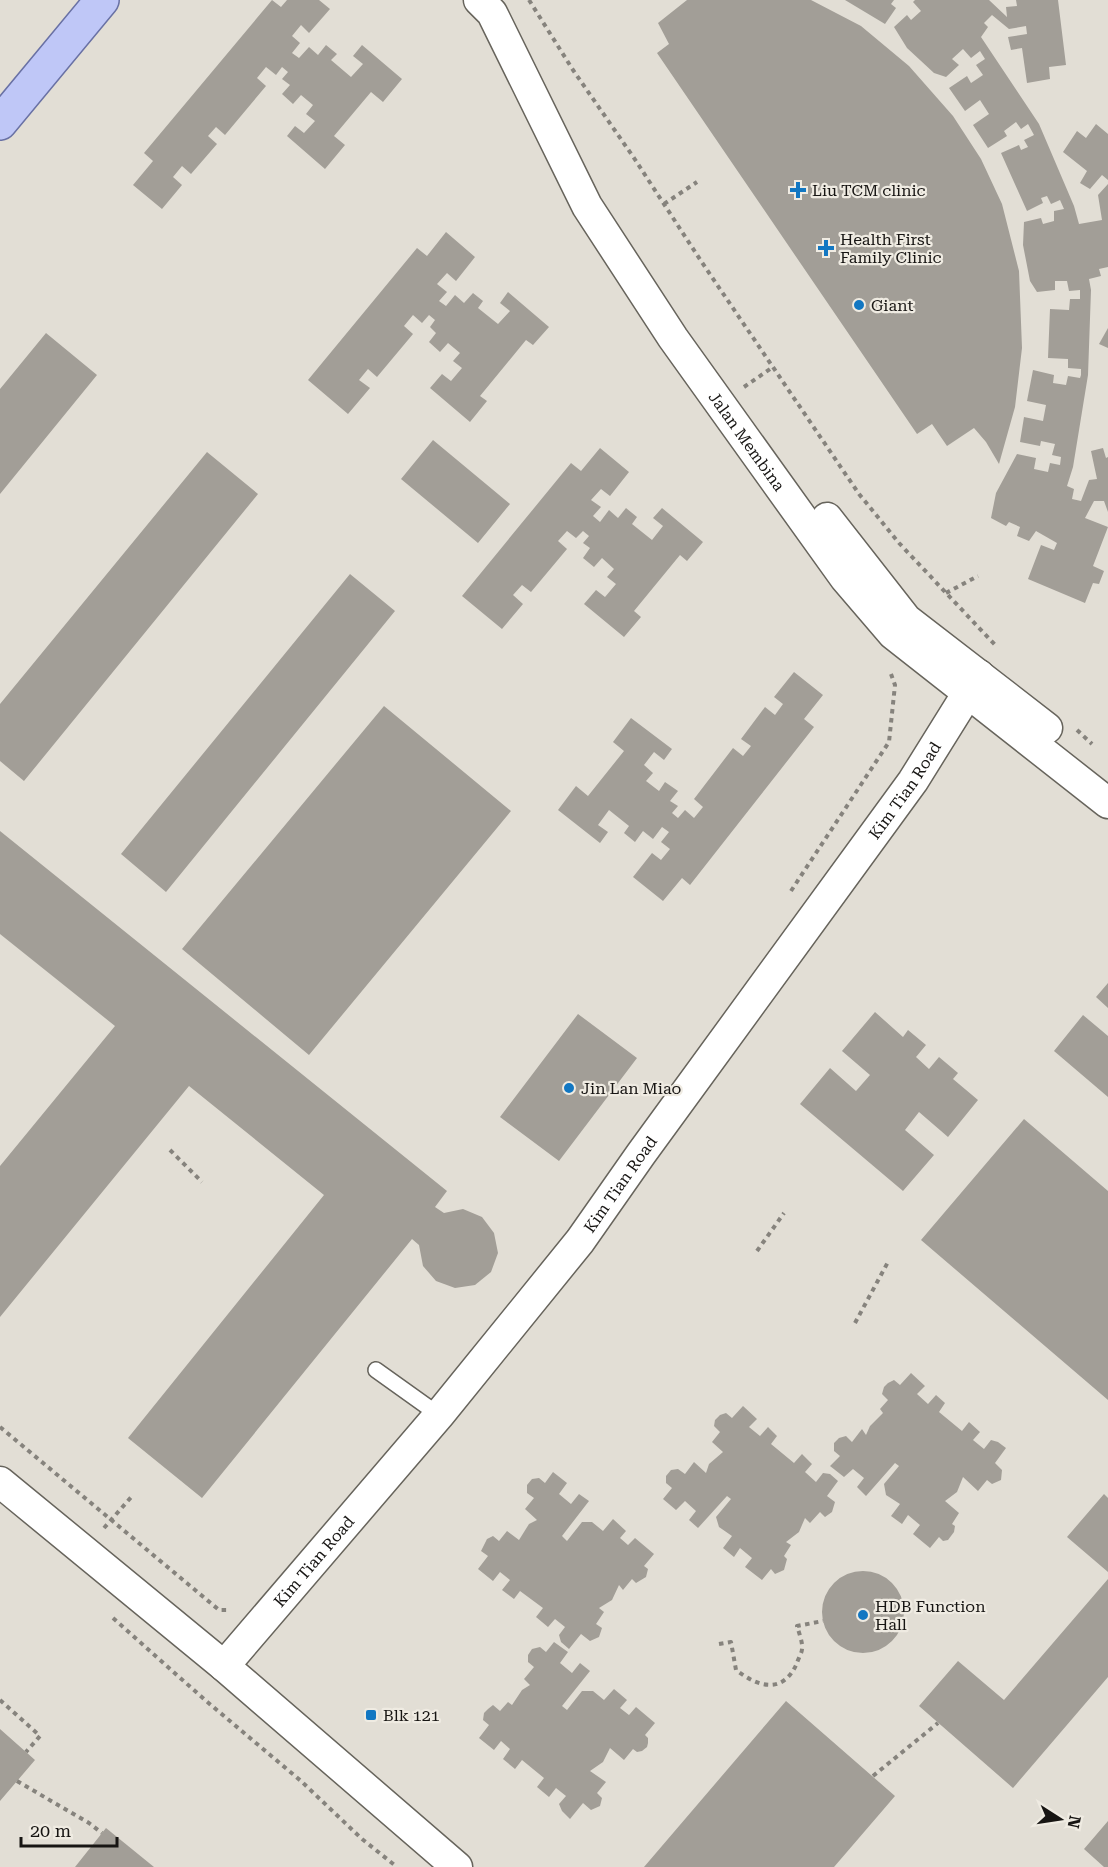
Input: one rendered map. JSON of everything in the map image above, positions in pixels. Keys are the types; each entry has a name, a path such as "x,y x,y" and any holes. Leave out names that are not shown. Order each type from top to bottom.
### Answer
{"main road":[{"path":"0,123 102,0"}],"street":[{"name":"Jalan Membina","path":"479,0 492,14 587,206 845,578 893,634 974,685 1108,777"},
{"name":"Jalan Membina","path":"504,0 603,199 793,473 906,619 974,685 1108,803"},
{"name":"Kim Tian Road","path":"224,1666 439,1415 580,1241 648,1144 914,781 974,685"},
{"path":"0,1482 224,1666 457,1867"}],"lane":[{"path":"376,1370 439,1415"}],"path":[{"path":"529,0 573,70 860,494 899,543 999,649"},
{"path":"664,204 697,182"},
{"path":"946,593 978,576"},
{"path":"785,900 889,742 895,686 889,667"},
{"path":"1076,729 1092,744"},
{"path":"170,1150 202,1182"},
{"path":"757,1251 784,1213"},
{"path":"855,1323 888,1262"},
{"path":"0,1427 219,1610 238,1611"},
{"path":"111,1520 133,1495"},
{"path":"109,1615 301,1781 362,1839 397,1867"},
{"path":"719,1644 731,1642 736,1670 750,1681 763,1686 777,1684 791,1675 802,1649 798,1626 823,1621"},
{"path":"0,1700 40,1736 26,1752"},
{"path":"873,1776 938,1723"},
{"path":"17,1781 102,1833"}],"building":[{"path":"272,0 281,7 287,0 319,0 330,9 309,33 301,25 292,36 300,43 292,53 299,58 309,47 318,55 326,45 337,54 331,60 351,77 363,64 353,56 362,45 402,79 383,102 371,92 334,136 345,145 325,169 287,136 295,126 304,133 315,121 306,114 313,105 301,95 293,104 282,94 290,85 282,79 288,72 282,67 276,75 266,67 257,78 266,86 225,135 216,127 208,136 217,144 191,174 182,166 173,177 182,185 162,209 133,185 153,161 144,153"},
{"path":"687,0 811,0 861,26 909,66 953,116 981,159 1002,204 1019,271 1022,348 1015,407 999,464 986,442 974,428 947,446 932,424 917,434 657,53 669,44 658,23"},
{"path":"845,0 894,0 891,4 896,8 885,24"},
{"path":"915,0 989,0 1007,17 1006,7 1017,6 1016,0 1058,0 1066,65 1049,67 1050,79 1027,83 1022,48 1011,50 1008,37 1027,34 1026,26 1009,29 992,15 984,23 988,27 981,37 1039,124 1074,206 1079,224 1102,220 1098,195 1108,184 1108,267 1099,269 1101,276 1089,279 1091,290 1088,375 1073,467 1067,486 1074,489 1072,499 1081,501 1089,480 1097,479 1091,451 1103,448 1106,458 1108,457 1108,512 1104,501 1094,501 1085,518 1108,527 1093,566 1104,571 1099,584 1093,583 1085,603 1028,579 1041,545 1054,550 1057,543 1036,531 1029,541 1017,536 1020,527 1009,522 1006,526 991,518 996,493 1017,454 1036,458 1034,469 1048,472 1050,463 1060,465 1061,457 1052,455 1055,444 1041,441 1040,446 1020,442 1024,417 1043,421 1046,405 1027,401 1033,370 1054,375 1053,383 1066,385 1068,376 1080,378 1081,369 1068,368 1068,359 1048,358 1050,309 1069,310 1070,299 1080,299 1080,290 1069,291 1067,281 1055,281 1055,290 1037,292 1030,281 1023,245 1024,222 1041,218 1043,224 1054,221 1054,211 1064,209 1060,200 1051,204 1047,196 1041,198 1043,203 1027,211 1001,153 1019,145 1021,150 1028,147 1024,140 1034,135 1028,124 1021,129 1016,122 1004,131 1007,136 988,148 973,125 989,114 980,100 965,111 949,88 967,76 971,83 983,75 976,65 985,59 980,51 971,58 963,49 952,59 959,65 946,77 934,73 907,48 894,27 907,15 911,20 921,11 913,2"},
{"path":"1096,124 1108,134 1108,180 1102,175 1090,189 1080,183 1087,171 1063,152 1077,131 1086,138"},
{"path":"446,232 475,257 456,281 447,273 437,284 447,292 439,301 446,306 455,295 464,303 473,293 483,301 478,308 498,324 510,311 500,303 508,292 549,327 533,345 526,340 480,396 487,401 470,422 430,388 442,374 451,381 462,368 453,361 460,353 448,343 440,352 429,342 436,333 430,327 435,320 429,315 422,323 413,315 404,326 413,334 377,377 368,369 359,380 370,388 348,414 308,380 417,248 427,256"},
{"path":"1108,328 1108,348 1099,344"},
{"path":"46,333 97,375 0,494 0,389"},
{"path":"433,440 510,504 478,543 401,479"},
{"path":"600,448 629,472 610,496 601,489 591,500 601,507 593,516 600,522 609,510 618,518 626,508 637,517 632,524 652,540 663,526 653,518 662,508 703,542 687,561 680,555 634,611 641,617 624,637 584,604 596,590 605,597 616,584 607,577 614,569 602,558 594,567 583,558 590,548 583,543 589,536 583,531 576,538 567,531 558,541 567,549 531,592 522,585 513,595 523,604 502,629 462,596 571,463 581,471"},
{"path":"207,452 258,494 24,781 0,761 0,704"},
{"path":"350,574 395,611 166,892 121,854"},
{"path":"794,672 823,695 804,719 814,727 690,885 682,878 663,901 633,877 652,853 661,860 670,849 661,842 669,832 662,827 653,839 643,831 635,842 624,833 629,826 609,810 598,825 608,832 600,843 558,810 576,786 588,796 624,751 613,742 631,718 672,749 664,760 654,752 644,765 653,773 646,781 659,791 665,782 678,791 670,801 678,806 672,813 678,818 685,810 694,818 703,807 694,799 733,748 743,756 751,746 741,739 765,707 775,715 783,704 774,697"},
{"path":"384,706 511,811 309,1055 182,949"},
{"path":"0,831 447,1191 435,1207 444,1213 463,1209 482,1217 494,1233 498,1253 491,1272 475,1285 455,1288 436,1281 423,1266 419,1245 412,1239 202,1498 128,1438 324,1195 189,1086 0,1317 0,1166 115,1026 0,934"},
{"path":"1108,983 1108,1008 1096,997"},
{"path":"875,1012 903,1037 908,1030 926,1045 916,1057 929,1069 939,1057 958,1073 953,1079 978,1100 948,1137 919,1112 905,1130 934,1155 903,1191 800,1104 830,1068 856,1091 870,1075 842,1051"},
{"name":"Jin Lan Miao","path":"578,1014 637,1058 559,1161 500,1117"},
{"path":"1083,1015 1108,1036 1108,1097 1054,1051"},
{"path":"1024,1119 1108,1191 1108,1400 921,1240"},
{"path":"911,1373 925,1386 917,1394 928,1404 936,1395 945,1403 939,1412 962,1431 969,1422 980,1432 973,1440 984,1449 991,1440 1006,1448 995,1463 1002,1470 1001,1480 992,1484 987,1480 978,1491 963,1477 957,1492 945,1501 959,1513 952,1524 955,1526 954,1532 948,1540 943,1541 939,1537 930,1548 913,1534 920,1525 908,1515 902,1524 891,1516 900,1504 886,1495 884,1484 899,1466 895,1463 866,1496 857,1487 864,1478 853,1469 844,1477 830,1466 840,1456 834,1451 834,1443 846,1436 852,1442 862,1429 866,1435 870,1426 883,1413 880,1409 888,1400 882,1394 884,1387 894,1380 900,1385"},
{"path":"743,1406 757,1419 749,1427 760,1436 768,1427 777,1436 771,1444 794,1463 802,1454 812,1464 805,1472 816,1482 823,1473 830,1474 838,1481 827,1496 835,1502 832,1512 825,1517 820,1512 810,1523 805,1518 799,1532 786,1542 791,1545 784,1556 787,1559 784,1570 775,1574 771,1569 762,1580 745,1567 752,1558 740,1548 734,1557 723,1548 732,1536 719,1527 716,1517 731,1499 727,1496 698,1528 689,1520 696,1511 685,1501 676,1510 663,1499 672,1488 666,1483 666,1476 671,1470 678,1469 685,1474 694,1462 706,1473 709,1464 723,1452 712,1442 720,1432 714,1426 715,1420 726,1413 732,1418"},
{"path":"553,1472 567,1483 559,1494 571,1504 579,1494 589,1501 562,1536 567,1541 582,1522 592,1522 603,1531 613,1519 626,1531 620,1538 628,1545 635,1538 654,1554 644,1566 648,1569 646,1577 636,1583 632,1579 623,1590 619,1585 612,1600 599,1608 604,1612 596,1624 602,1628 599,1637 590,1641 581,1634 569,1649 561,1642 559,1635 565,1627 555,1619 548,1627 536,1617 543,1608 520,1591 514,1599 502,1590 510,1580 500,1572 493,1581 478,1569 488,1556 481,1551 487,1539 493,1536 499,1541 507,1531 519,1540 529,1524 537,1520 525,1509 534,1498 527,1493 527,1485 532,1479 539,1478 545,1483"},
{"path":"1104,1494 1108,1498 1108,1572 1067,1537"},
{"name":"HDB Function Hall","path":"863,1571 879,1574 892,1583 901,1596 904,1612 901,1628 892,1641 879,1650 863,1653 847,1650 834,1641 825,1628 822,1612 825,1596 834,1583 847,1574"},
{"path":"1108,1579 1108,1677 1013,1788 919,1706 958,1661 1004,1700"},
{"path":"554,1642 568,1652 560,1663 572,1673 580,1663 590,1671 562,1706 567,1710 582,1691 593,1691 604,1700 614,1689 627,1700 620,1708 629,1715 636,1707 655,1723 645,1735 648,1743 642,1751 637,1752 633,1749 624,1760 610,1748 603,1762 590,1771 606,1782 597,1793 602,1798 600,1806 591,1810 583,1803 570,1819 559,1804 566,1796 556,1788 549,1797 537,1787 544,1778 522,1760 515,1769 503,1759 510,1749 501,1741 494,1750 479,1738 489,1725 483,1720 484,1713 493,1705 500,1711 508,1702 512,1705 522,1690 530,1685 524,1679 534,1667 528,1662 528,1655 532,1649 540,1647 546,1652"},
{"path":"786,1701 895,1796 834,1867 644,1867"},
{"path":"0,1729 35,1760 0,1801"},
{"path":"1108,1821 1108,1867 1104,1867 1084,1849"},
{"path":"106,1828 154,1867 75,1867"}],"place":[{"name":"Liu TCM clinic","path":"798,190"},
{"name":"Health First Family Clinic","path":"826,248"},
{"name":"Giant","path":"859,305"},
{"name":"Jin Lan Miao","path":"569,1088"},
{"name":"HDB Function Hall","path":"863,1615"},
{"name":"Blk 121","path":"371,1715"}]}
